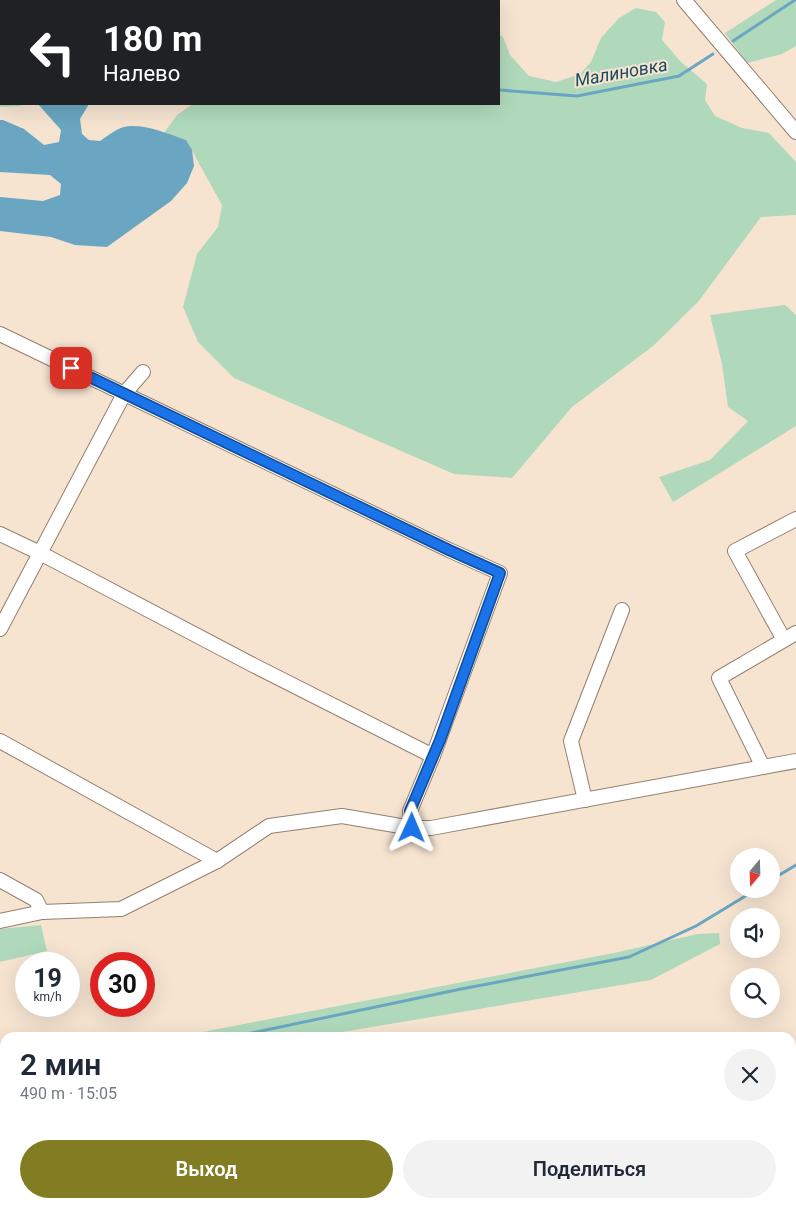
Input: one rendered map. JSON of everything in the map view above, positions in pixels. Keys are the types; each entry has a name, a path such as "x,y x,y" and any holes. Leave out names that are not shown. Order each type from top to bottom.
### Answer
{"street":[{"path":"684,0 796,132"},
{"path":"0,334 500,573 433,756 410,811 412,828"},
{"path":"0,629 124,394 143,372"},
{"path":"763,767 720,678 790,636 735,551 796,518"},
{"path":"0,534 433,756"},
{"path":"585,800 571,741 622,610"},
{"path":"0,741 217,861"},
{"path":"0,921 42,912 121,909 217,861 269,826 342,816 412,828 431,828 796,761"},
{"path":"0,880 36,900 42,912"}],"green space":[{"path":"776,0 796,0 796,46 782,54 747,63 725,33"},
{"path":"636,8 656,12 665,22 662,40 681,62 707,84 705,100 715,116 742,128 769,133 796,162 796,215 761,217 698,302 653,346 572,407 512,478 454,474 234,378 198,342 183,307 197,254 218,227 222,205 186,140 164,133 177,115 192,105 500,105 500,35 503,37 510,55 529,76 556,82 580,74 591,62 601,38 619,18"},
{"path":"0,105 21,105 20,106 0,107"},
{"path":"785,305 796,315 796,426 673,502 659,477 710,460 748,421 728,407 722,364 710,315"},
{"path":"41,925 47,951 15,952 15,958 0,962 0,929"},
{"path":"719,933 720,944 651,980 343,1032 202,1032 614,953 698,934"}],"water":[{"path":"39,105 88,105 80,119 82,134 89,140 100,141 119,129 128,126 139,126 186,140 192,150 194,166 187,183 171,201 107,247 75,245 51,237 0,231 0,197 43,201 60,195 61,184 50,175 0,172 0,120 24,129 44,145 59,142 61,130"}],"waterway":[{"name":"Малиновка","path":"733,41 795,0"},
{"name":"Малиновка","path":"500,90 577,96 679,76 713,54"},
{"path":"780,875 796,865"},
{"path":"257,1032 461,989 629,957 696,926 742,898"}],"route":[{"path":"71,368 500,573 440,740 410,811 412,828"}]}
